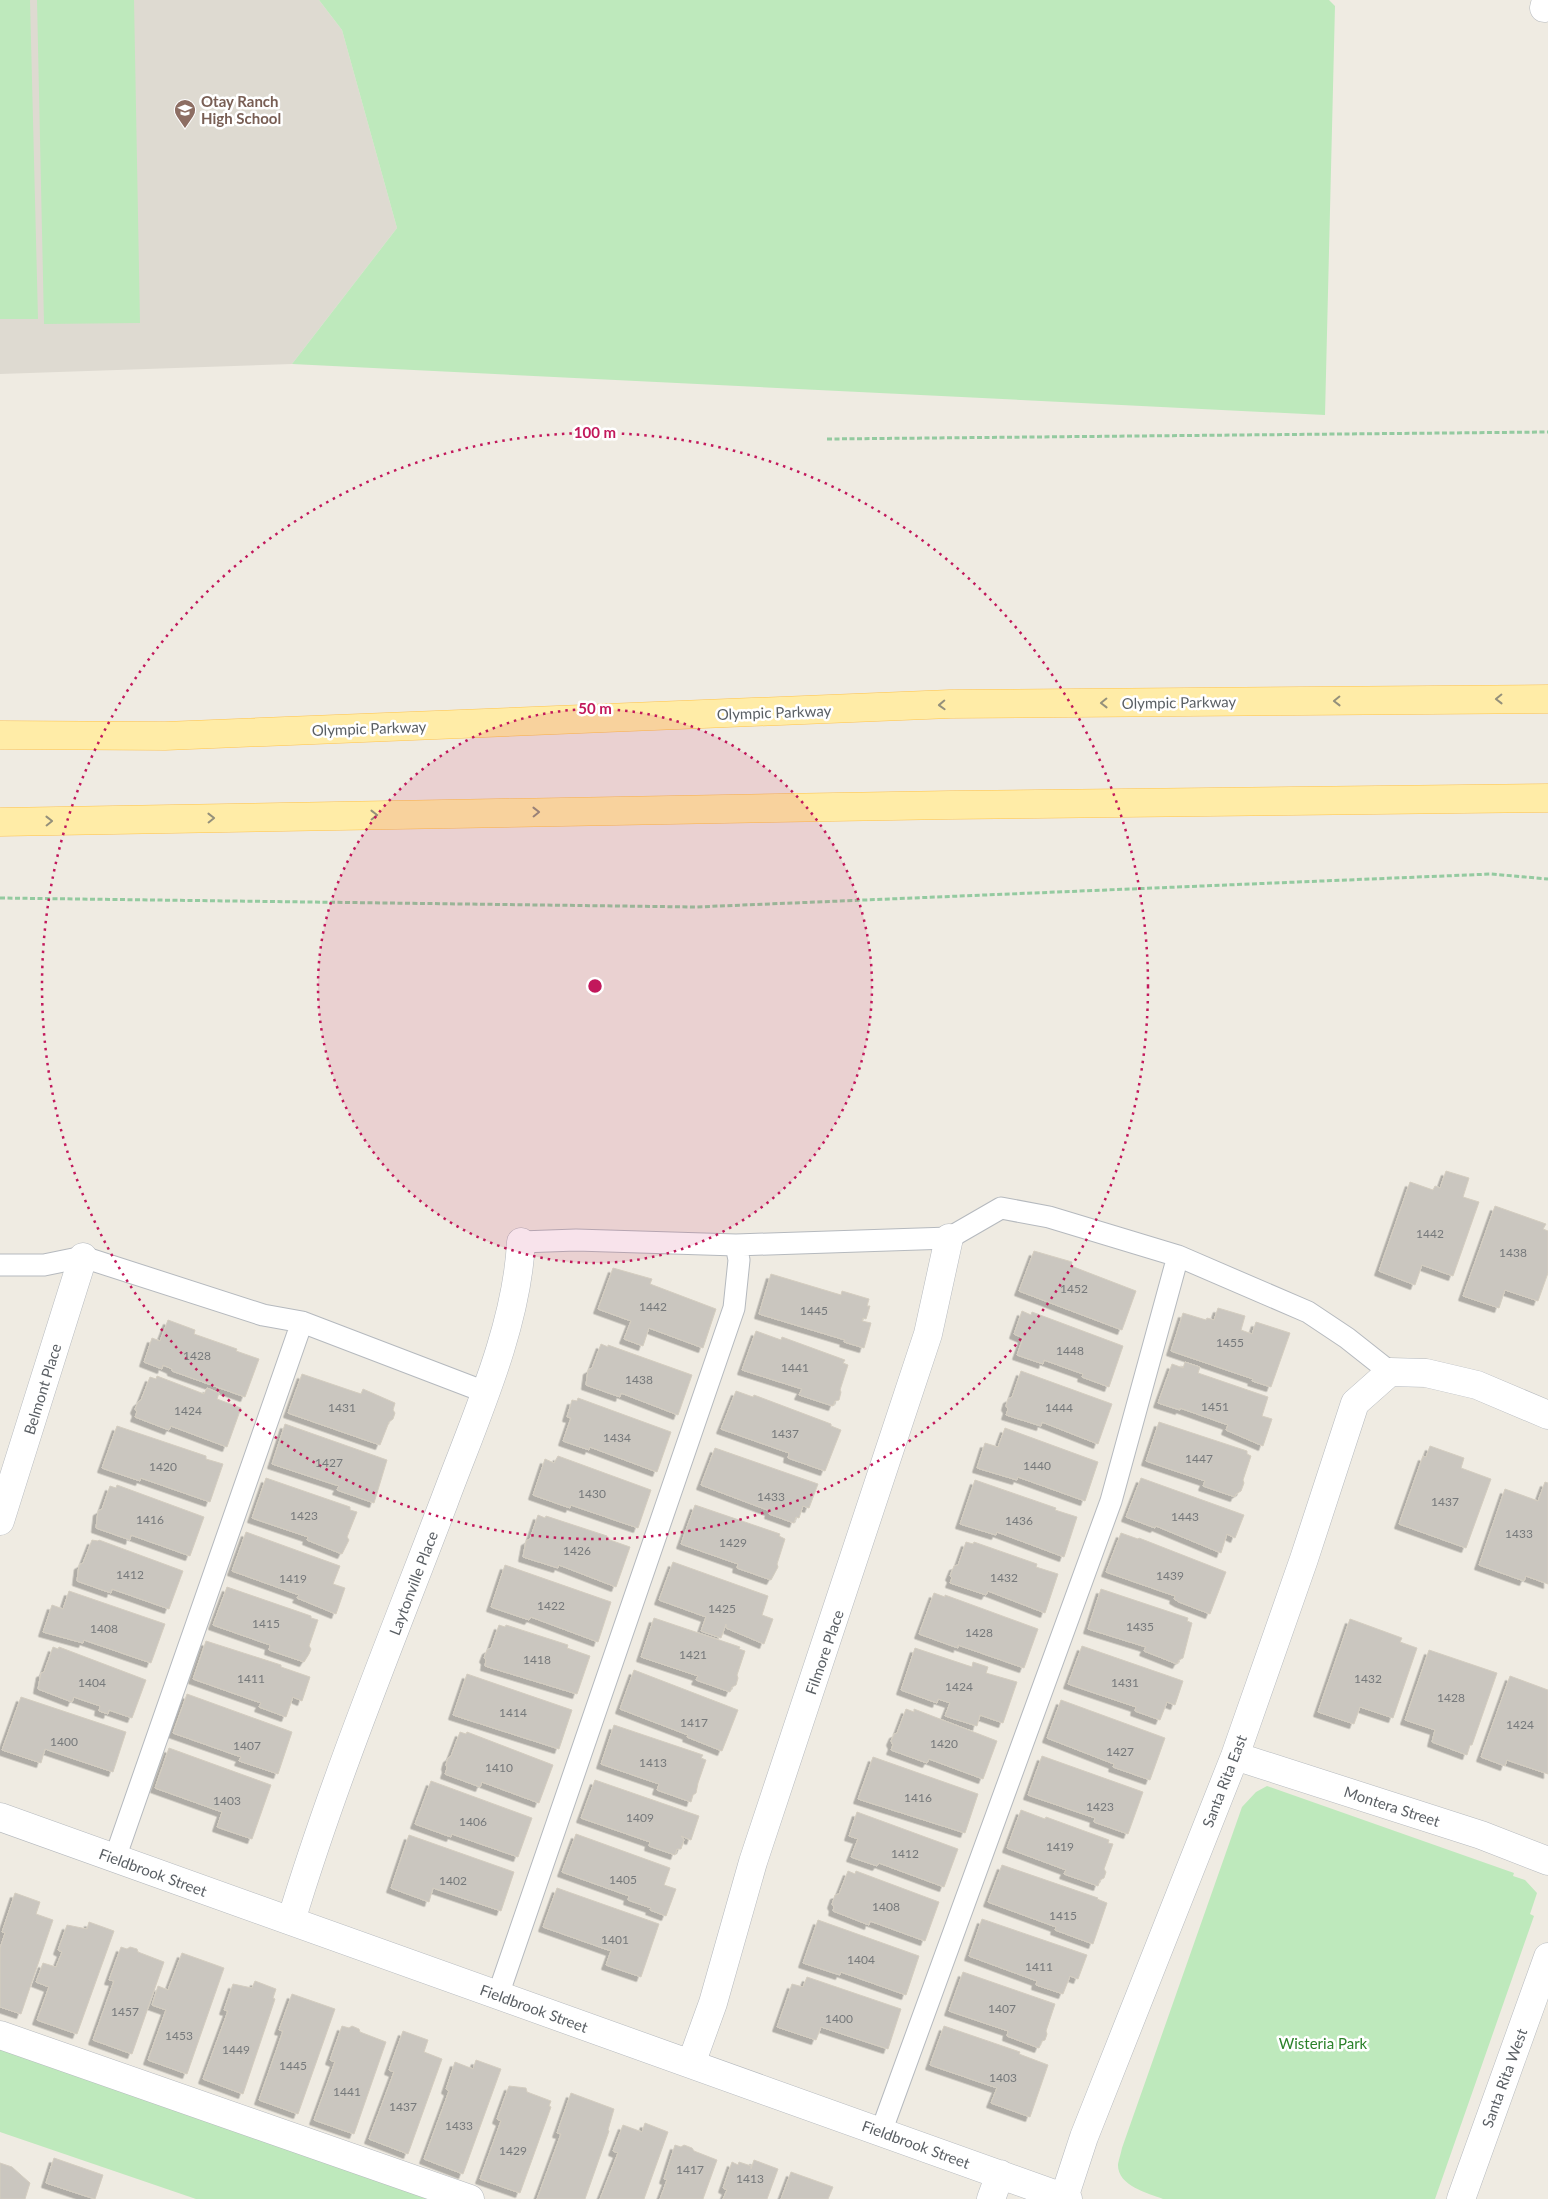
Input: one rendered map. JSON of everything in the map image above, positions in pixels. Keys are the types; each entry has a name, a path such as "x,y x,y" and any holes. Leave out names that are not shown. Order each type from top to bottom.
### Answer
{"main road":[{"name":"Olympic Parkway","path":"0,736 165,736 950,704 1548,698"},
{"path":"0,822 950,805 1548,798"}],"street":[{"name":"Filmore Place","path":"691,2064 713,2003 753,1862 928,1334 949,1238"},
{"name":"Laytonville Place","path":"291,1921 333,1793 498,1359 518,1276 521,1242"},
{"name":"Belmont Place","path":"0,1520 83,1257"},
{"path":"1390,1372 1426,1373 1477,1385 1548,1415"},
{"name":"Santa Rita East","path":"1066,2198 1084,2137 1235,1756 1304,1559 1355,1403 1390,1372"},
{"name":"Montera Street","path":"1235,1756 1481,1835 1548,1861"},
{"name":"Fieldbrook Street","path":"0,1817 881,2132 996,2187 1066,2198"},
{"name":"Santa Rita West","path":"1461,2199 1548,1958"},
{"path":"0,2035 470,2199"}],"lane":[{"path":"521,1242 576,1240 736,1245 949,1238 1001,1208 1049,1217 1178,1256 1308,1312 1347,1338 1390,1372"},
{"path":"498,1995 734,1308 739,1260 736,1245"},
{"path":"881,2132 1111,1501 1178,1256"},
{"path":"0,1265 44,1266 83,1257 263,1315 302,1322 485,1392"},
{"path":"115,1858 302,1322"}],"path":[{"path":"827,439 1548,432"},
{"path":"0,898 696,907 1491,874 1548,879"}],"shaded area":[{"name":"Otay Ranch High School","path":"0,0 319,0 342,30 397,228 292,364 0,374"}],"green space":[{"path":"0,0 30,0 38,319 0,319"},
{"path":"37,0 134,0 140,323 44,324"},
{"path":"319,0 1329,0 1335,6 1325,415 292,364 397,228 342,30"},
{"name":"Wisteria Park","path":"1267,1786 1514,1873 1513,1876 1525,1880 1537,1893 1530,1914 1534,1916 1435,2199 1163,2199 1134,2188 1122,2178 1119,2172 1118,2164 1122,2148 1242,1807 1256,1792"},
{"path":"0,2044 433,2199 196,2199 0,2132"}],"building":[{"path":"1446,1171 1469,1178 1463,1197 1479,1202 1453,1276 1422,1265 1415,1285 1379,1271 1410,1182 1433,1190 1435,1186 1440,1188"},
{"path":"1495,1206 1546,1224 1543,1229 1548,1231 1548,1273 1538,1301 1505,1290 1499,1308 1463,1296"},
{"path":"1034,1251 1072,1262 1071,1266 1136,1291 1122,1330 1019,1291"},
{"path":"613,1268 652,1279 650,1284 716,1309 703,1348 649,1328 643,1346 624,1339 631,1321 598,1309"},
{"path":"771,1274 841,1295 842,1291 869,1299 867,1306 870,1306 866,1319 863,1318 862,1321 871,1323 864,1348 844,1342 845,1340 759,1314"},
{"path":"1218,1308 1245,1316 1241,1330 1252,1334 1256,1322 1290,1333 1271,1387 1171,1351 1183,1313 1206,1320 1207,1318 1214,1320"},
{"path":"1022,1311 1031,1315 1032,1312 1123,1346 1109,1387 1082,1377 1083,1374 1044,1360 1043,1364 1017,1355 1023,1338 1014,1334"},
{"path":"168,1320 195,1330 194,1334 259,1359 245,1397 172,1371 172,1369 163,1365 162,1369 144,1362 152,1338 160,1341"},
{"path":"756,1331 781,1340 782,1337 845,1360 843,1363 848,1365 840,1390 839,1400 835,1401 833,1406 799,1395 802,1389 742,1370"},
{"path":"601,1344 692,1375 678,1415 621,1393 620,1397 586,1385 588,1370 592,1368"},
{"path":"1185,1362 1200,1367 1198,1373 1268,1397 1262,1416 1272,1419 1263,1446 1226,1430 1228,1425 1180,1408 1180,1410 1158,1403 1172,1364 1183,1368"},
{"path":"1021,1371 1112,1404 1098,1444 1042,1422 1041,1426 1006,1415 1008,1399 1012,1397"},
{"path":"302,1374 361,1394 363,1389 395,1403 393,1419 389,1422 380,1445 288,1413"},
{"path":"157,1376 204,1394 207,1388 219,1393 217,1399 241,1408 227,1447 171,1426 169,1430 135,1417 137,1412 135,1409 141,1400 150,1377 156,1379"},
{"path":"736,1391 753,1397 754,1395 831,1424 831,1426 841,1430 825,1471 788,1458 789,1453 721,1429"},
{"path":"578,1398 671,1432 657,1472 590,1447 589,1450 563,1441 571,1418 567,1417 572,1400 577,1401"},
{"path":"1159,1422 1247,1451 1247,1454 1251,1456 1241,1491 1235,1497 1203,1486 1205,1481 1146,1461"},
{"path":"285,1424 387,1460 374,1503 337,1490 339,1486 272,1464"},
{"path":"117,1426 206,1456 206,1459 223,1464 210,1502 141,1478 140,1481 102,1468"},
{"path":"1005,1428 1098,1462 1085,1501 1018,1477 1017,1480 977,1468 985,1443 998,1447"},
{"path":"1430,1446 1464,1458 1461,1468 1491,1479 1466,1548 1399,1524 1423,1456 1426,1457"},
{"path":"715,1448 818,1484 809,1508 803,1506 799,1518 796,1517 794,1523 769,1514 770,1511 701,1485"},
{"path":"558,1456 651,1490 638,1528 571,1505 570,1508 533,1495 545,1459 554,1463"},
{"path":"266,1478 350,1507 350,1510 357,1512 347,1537 349,1540 342,1554 307,1540 308,1537 252,1518"},
{"path":"1141,1478 1244,1515 1235,1538 1227,1534 1221,1553 1156,1526 1155,1528 1126,1517"},
{"path":"975,1480 1077,1517 1064,1557 997,1532 996,1535 960,1524"},
{"path":"1545,1482 1548,1483 1548,1584 1526,1576 1524,1581 1479,1565 1505,1489 1538,1501"},
{"path":"117,1485 204,1517 190,1556 131,1535 130,1540 96,1528 98,1511 102,1509 110,1486 116,1488"},
{"path":"695,1505 780,1534 779,1536 785,1539 777,1564 778,1567 771,1580 737,1568 738,1564 681,1544"},
{"path":"538,1515 607,1536 607,1539 630,1547 616,1587 559,1565 558,1568 523,1557 526,1541 530,1539"},
{"path":"246,1532 340,1566 333,1584 345,1588 336,1614 297,1598 299,1595 232,1571"},
{"path":"1121,1533 1139,1538 1226,1572 1210,1614 1179,1602 1174,1599 1175,1596 1106,1572"},
{"path":"92,1540 99,1540 183,1571 169,1609 112,1589 111,1593 77,1581 79,1565 83,1563"},
{"path":"966,1542 973,1544 974,1542 1037,1564 1036,1567 1058,1574 1045,1613 988,1591 986,1595 950,1583 952,1578 950,1576 954,1566 958,1565"},
{"path":"673,1562 768,1596 762,1615 773,1619 764,1644 726,1628 726,1624 721,1638 701,1631 706,1617 659,1600"},
{"path":"505,1565 611,1602 598,1642 531,1617 529,1620 491,1607"},
{"path":"227,1587 318,1620 309,1646 311,1649 304,1662 269,1650 270,1645 213,1625"},
{"path":"1101,1589 1188,1618 1187,1621 1192,1623 1183,1658 1177,1664 1144,1651 1146,1647 1088,1629"},
{"path":"69,1591 165,1624 151,1663 84,1640 83,1643 43,1632 52,1605 63,1609"},
{"path":"934,1593 945,1597 945,1595 1038,1629 1024,1668 958,1645 958,1648 919,1634"},
{"path":"654,1618 740,1647 739,1649 745,1651 737,1675 736,1685 732,1687 730,1692 696,1680 698,1676 641,1657"},
{"path":"1350,1619 1402,1638 1400,1642 1417,1648 1393,1718 1360,1707 1354,1724 1318,1712"},
{"path":"499,1625 505,1627 506,1625 568,1645 567,1648 590,1656 577,1694 485,1666 486,1660 484,1658 487,1650 491,1648"},
{"path":"206,1641 281,1665 281,1667 310,1677 302,1701 293,1697 286,1717 259,1707 261,1703 193,1679"},
{"path":"1082,1646 1183,1681 1175,1705 1167,1702 1160,1720 1135,1711 1136,1707 1068,1684"},
{"path":"53,1647 58,1649 59,1647 146,1680 132,1718 109,1710 108,1714 99,1711 100,1706 74,1697 72,1702 38,1689 41,1673 44,1672"},
{"path":"915,1648 972,1667 973,1662 988,1667 986,1673 1017,1682 1003,1723 980,1715 977,1726 945,1716 950,1703 938,1699 937,1703 901,1690"},
{"path":"1429,1650 1497,1673 1467,1755 1432,1742 1435,1730 1405,1720"},
{"path":"634,1670 738,1710 722,1751 687,1737 688,1735 620,1709"},
{"path":"467,1674 572,1710 559,1749 453,1715"},
{"path":"1510,1676 1548,1690 1548,1774 1507,1760 1505,1766 1481,1757"},
{"path":"187,1694 292,1732 278,1774 239,1761 241,1757 173,1733"},
{"path":"21,1697 126,1732 113,1772 45,1749 41,1763 2,1750"},
{"path":"1061,1700 1165,1738 1150,1780 1113,1767 1114,1764 1047,1738"},
{"path":"906,1709 914,1712 914,1709 997,1741 983,1779 929,1759 927,1763 891,1750 893,1745 891,1741 894,1734 897,1733"},
{"path":"614,1725 703,1755 701,1758 706,1760 696,1793 693,1795 691,1802 657,1790 659,1784 601,1764"},
{"path":"460,1732 466,1734 467,1732 553,1765 539,1803 482,1782 480,1787 445,1774 448,1758 451,1756"},
{"path":"169,1748 271,1785 252,1839 217,1827 222,1812 155,1788"},
{"path":"1042,1756 1143,1792 1128,1834 1094,1822 1095,1818 1028,1795"},
{"path":"873,1757 978,1794 965,1833 858,1799"},
{"path":"595,1780 699,1816 691,1840 681,1836 684,1840 681,1849 677,1849 675,1855 649,1846 650,1842 581,1818"},
{"path":"431,1781 532,1818 518,1857 452,1834 451,1837 415,1824"},
{"path":"1021,1810 1109,1840 1108,1843 1113,1844 1104,1869 1106,1872 1104,1878 1100,1880 1098,1886 1064,1874 1066,1870 1007,1848"},
{"path":"857,1812 958,1849 944,1887 879,1863 877,1866 851,1857 858,1839 849,1836"},
{"path":"576,1834 670,1868 664,1885 676,1889 666,1916 650,1910 651,1908 628,1900 629,1896 562,1872"},
{"path":"409,1835 514,1872 501,1911 433,1888 429,1902 391,1888"},
{"path":"1002,1865 1098,1898 1107,1903 1093,1944 1055,1930 1056,1927 988,1902"},
{"path":"848,1871 855,1874 856,1871 939,1902 925,1941 870,1921 869,1925 833,1911 834,1907 832,1904 835,1895 839,1894"},
{"path":"557,1888 659,1924 641,1977 606,1965 611,1951 543,1927"},
{"path":"15,1893 40,1902 36,1914 53,1920 21,2014 0,2007 0,1948 5,1933 2,1932"},
{"path":"982,1919 1087,1955 1078,1979 1070,1976 1063,1994 1036,1985 1037,1981 969,1956"},
{"path":"818,1920 919,1956 906,1995 841,1972 840,1975 803,1963"},
{"path":"89,1922 114,1931 77,2034 37,2020 49,1987 36,1982 43,1963 56,1967 62,1952 58,1950 67,1925 87,1929"},
{"path":"121,1947 137,1949 138,1952 164,1962 132,2054 93,2040 114,1981 109,1980"},
{"path":"182,1953 224,1968 187,2074 148,2060 166,2010 152,2005 158,1986 168,1990"},
{"path":"963,1972 1055,2004 1045,2040 1042,2041 1039,2048 1007,2036 1008,2031 949,2011"},
{"path":"807,1977 901,2009 888,2049 821,2027 816,2040 777,2027 792,1984 803,1987"},
{"path":"255,1981 276,1989 273,1998 275,1999 243,2094 203,2079 228,2011 224,2010 233,1984 252,1988"},
{"path":"292,1994 335,2009 298,2114 259,2100 283,2031 279,2030"},
{"path":"342,2026 349,2028 352,2026 359,2029 360,2032 386,2042 354,2134 314,2120 335,2062 330,2060"},
{"path":"944,2026 1020,2052 1019,2054 1048,2065 1030,2117 991,2103 997,2088 930,2065"},
{"path":"403,2031 428,2040 424,2052 442,2059 408,2154 369,2139 394,2072 389,2070"},
{"path":"476,2060 501,2069 463,2174 424,2159 449,2091 446,2089 455,2062 473,2069"},
{"path":"509,2086 526,2088 527,2092 551,2101 549,2106 551,2107 520,2193 480,2179 501,2121 497,2119"},
{"path":"571,2093 614,2109 609,2131 585,2199 537,2199 561,2134 557,2133"},
{"path":"645,2123 668,2132 644,2199 600,2199 618,2153 613,2151 623,2125 642,2132"},
{"path":"675,2145 681,2147 684,2145 717,2160 703,2199 660,2199 667,2180 664,2179"},
{"path":"54,2158 103,2175 95,2199 46,2183"},
{"path":"754,2160 778,2169 767,2199 723,2199 727,2190 723,2188 732,2162 738,2165 739,2162 751,2166 751,2169"},
{"path":"0,2163 12,2167 30,2183 25,2199 0,2199"},
{"path":"791,2172 833,2187 828,2199 781,2199"}],"place":[{"name":"Otay Ranch High School","path":"185,129"}]}
